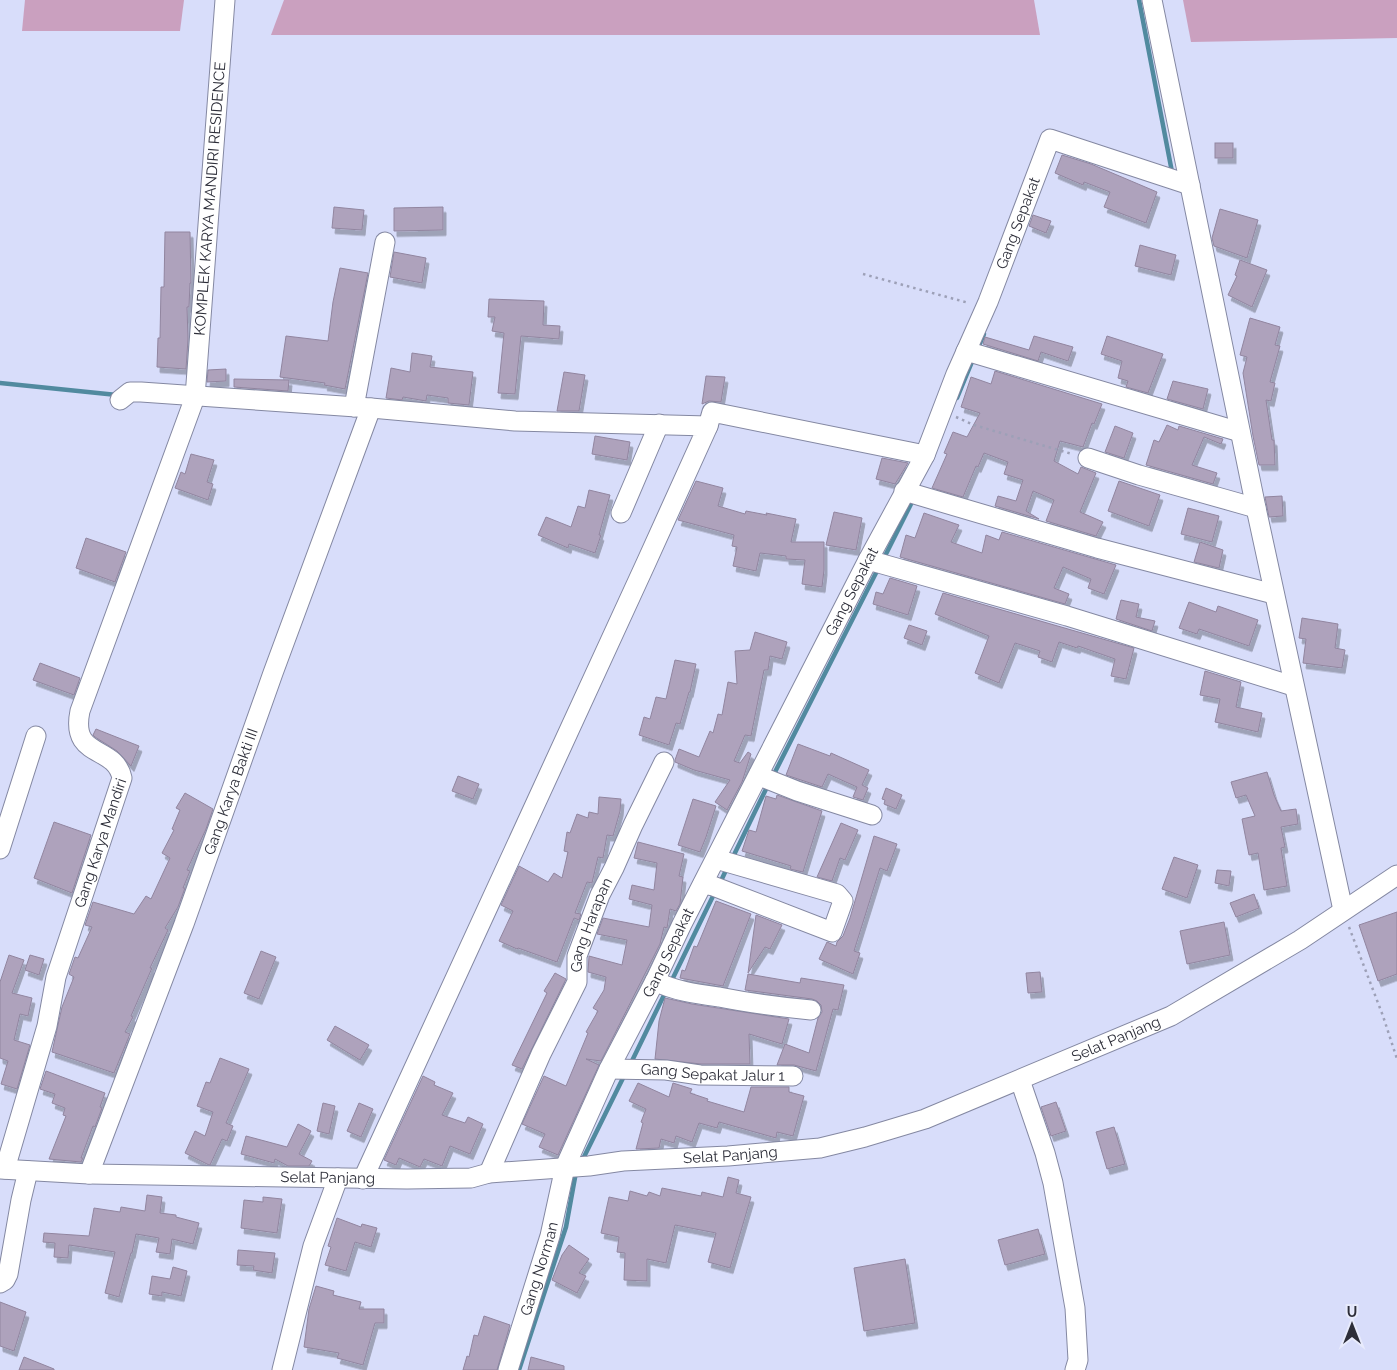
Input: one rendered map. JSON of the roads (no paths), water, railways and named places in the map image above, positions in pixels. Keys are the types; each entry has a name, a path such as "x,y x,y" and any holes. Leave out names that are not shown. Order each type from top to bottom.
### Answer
{"street":[{"name":"KOMPLEK KARYA MANDIRI RESIDENCE","path":"195,397 226,0"},
{"path":"1152,0 1274,594 1343,910"},
{"name":"Gang Sepakat","path":"567,1167 621,1069 879,562 911,494 925,455 972,353 985,308 1050,139 1190,185"},
{"name":"Gang Karya Bakti III","path":"89,1174 184,924 365,412 385,242"},
{"path":"972,353 1240,432"},
{"path":"120,400 130,392 135,392 365,412 515,421 650,426 656,431 708,426"},
{"name":"Gang Karya Mandiri","path":"2,1169 47,1026 56,977 122,778 114,762 87,746 82,738 78,721 80,711 195,397"},
{"path":"363,1179 646,563 708,426 712,412 925,455"},
{"path":"621,514 656,431"},
{"path":"1088,458 1139,475 1256,508"},
{"path":"911,494 1097,548 1274,594"},
{"path":"879,562 1068,616 1294,686"},
{"path":"0,849 36,736"},
{"name":"Gang Harapan","path":"489,1173 541,1054 577,982 577,956 600,895 614,868 632,825 664,762"},
{"path":"768,779 809,796 872,815"},
{"path":"714,887 832,932 843,901 837,894 725,862"},
{"name":"Selat Panjang","path":"2,1169 89,1174 363,1179 471,1178 489,1173 589,1166 623,1161 728,1156 820,1148 865,1137 925,1118 1171,1016 1300,940 1397,875"},
{"path":"663,984 755,1004 811,1010"},
{"name":"Gang Sepakat Jalur 1","path":"621,1069 666,1070 700,1075 793,1076"},
{"path":"1020,1080 1045,1153 1053,1183 1075,1308 1078,1360 1076,1370"},
{"name":"Gang Norman","path":"508,1370 550,1236 567,1167"},
{"path":"0,1283 5,1280 8,1274 28,1171"},
{"path":"282,1370 313,1246 338,1178"}],"waterway":[{"path":"1139,0 1172,172"},
{"path":"977,350 984,334"},
{"path":"957,398 974,357"},
{"path":"0,383 117,395"},
{"path":"883,560 913,500"},
{"path":"773,776 878,569"},
{"path":"732,859 768,785"},
{"path":"720,883 727,868"},
{"path":"671,982 715,892"},
{"path":"630,1065 666,991"},
{"path":"582,1161 625,1074"},
{"path":"519,1370 566,1227 576,1172"}]}
